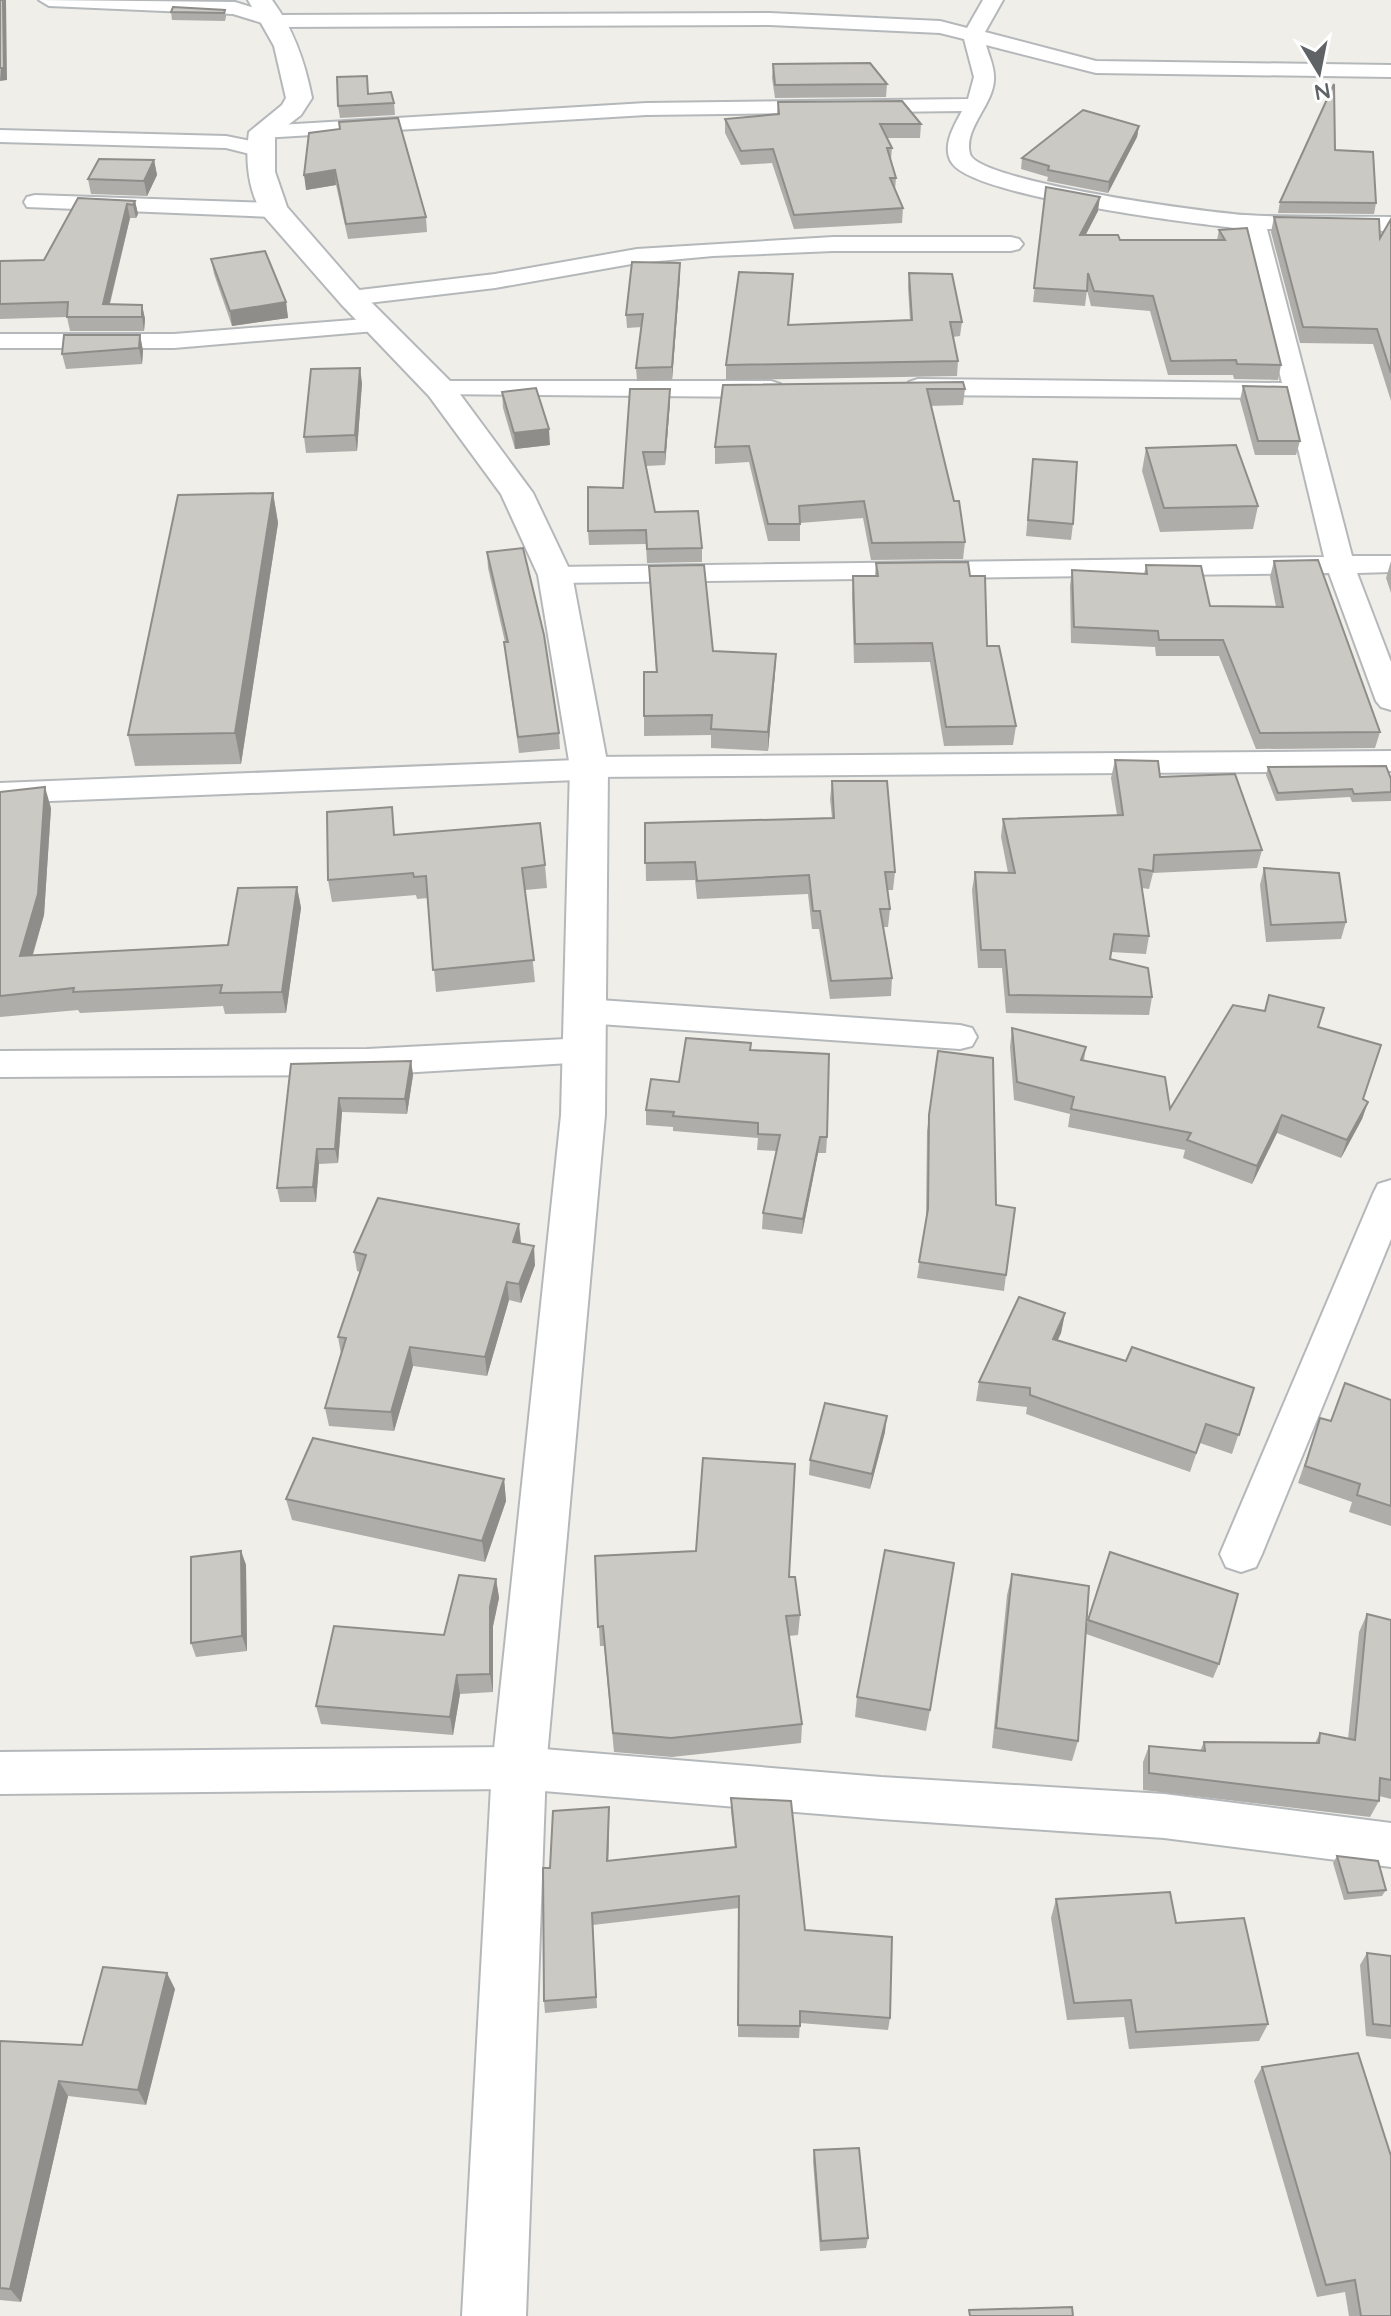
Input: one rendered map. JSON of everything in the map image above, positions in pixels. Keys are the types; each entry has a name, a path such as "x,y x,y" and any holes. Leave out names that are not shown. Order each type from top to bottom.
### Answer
{"street":[{"path":"49,0 268,11 770,19 940,27 1096,67 1391,71"},
{"path":"993,0 973,35 984,83 960,143 959,156 963,165 974,172 1006,184 1063,195 1254,222 1391,224"},
{"path":"260,141 292,110 299,98 292,56 268,11"},
{"path":"0,136 260,141 646,109 973,105"},
{"path":"260,141 269,199 274,210 364,312 440,389 517,493 555,575 589,767 582,1130 519,1768 494,2316"},
{"path":"35,202 274,210"},
{"path":"1254,222 1340,565 1391,701"},
{"path":"0,341 174,341 364,312 495,281 637,256 833,244 1011,244"},
{"path":"891,388 1031,386 1297,391"},
{"path":"440,389 626,392 797,389"},
{"path":"555,575 1391,564"},
{"path":"0,793 577,770 589,767 1391,761"},
{"path":"0,1064 367,1062 586,1030 960,1037"},
{"path":"1241,1554 1391,1194"},
{"path":"0,1773 519,1768 881,1798 1164,1816 1391,1845"}],"building":[{"path":"0,0 3,0 4,68 0,68"},
{"path":"173,7 225,10 224,13 171,12"},
{"path":"870,63 887,84 775,85 773,64"},
{"path":"367,76 368,94 391,92 394,103 338,106 337,77"},
{"path":"1334,84 1335,150 1373,152 1376,203 1280,202"},
{"path":"902,101 921,124 880,124 892,148 887,148 896,178 890,178 903,208 794,215 773,149 741,151 725,119 779,114 778,102"},
{"path":"1083,110 1139,126 1109,182 1048,170 1049,166 1022,158"},
{"path":"398,118 426,217 346,224 335,170 304,175 309,133 340,129 339,122"},
{"path":"99,159 154,160 144,181 88,179"},
{"path":"1046,187 1100,197 1080,235 1118,235 1120,240 1225,240 1219,230 1247,228 1281,365 1237,364 1236,360 1171,361 1153,296 1094,291 1088,273 1087,291 1034,288"},
{"path":"78,198 135,201 133,205 127,204 103,304 142,305 142,317 67,317 68,302 0,304 0,261 44,260"},
{"path":"1274,217 1379,219 1380,238 1391,219 1391,373 1377,329 1303,327"},
{"path":"265,251 286,302 230,311 211,259"},
{"path":"632,262 680,263 672,367 636,368 643,314 626,315"},
{"path":"739,272 793,274 788,325 912,320 909,273 952,274 962,322 950,322 958,361 726,365"},
{"path":"64,335 140,335 139,348 62,354"},
{"path":"360,368 355,435 304,437 311,369"},
{"path":"963,382 965,389 927,389 954,501 959,501 965,542 872,543 864,501 799,506 800,524 768,524 749,446 715,447 723,385"},
{"path":"1243,386 1287,387 1300,441 1258,441"},
{"path":"536,388 549,429 514,433 502,392"},
{"path":"630,389 670,389 665,452 643,452 655,512 698,511 702,548 647,549 646,530 588,531 588,487 623,488"},
{"path":"1236,445 1258,506 1164,508 1146,448"},
{"path":"1033,459 1077,462 1073,524 1028,520"},
{"path":"273,493 235,733 128,735 178,495"},
{"path":"523,548 544,635 559,733 518,737 504,642 508,642 487,552"},
{"path":"1318,560 1380,732 1260,733 1223,640 1159,640 1158,631 1074,627 1072,570 1147,574 1146,565 1201,566 1210,606 1283,607 1274,561"},
{"path":"968,562 970,576 985,576 987,646 999,646 1016,726 946,727 932,643 855,644 853,576 878,576 876,563"},
{"path":"704,565 713,651 776,654 768,732 711,729 712,715 644,716 644,672 657,672 649,566"},
{"path":"1115,760 1158,761 1160,777 1235,774 1262,850 1154,855 1153,871 1139,869 1149,936 1114,934 1110,959 1148,968 1152,997 1009,995 1005,950 981,950 975,872 1015,873 1003,819 1123,815"},
{"path":"1386,766 1391,779 1391,792 1354,794 1352,789 1278,793 1268,767"},
{"path":"832,781 887,781 895,872 885,872 890,909 880,909 892,978 831,981 820,911 813,911 809,875 697,881 695,862 645,863 645,823 834,818"},
{"path":"45,787 38,894 20,956 228,945 238,888 297,887 282,992 220,993 222,985 73,992 74,988 0,996 0,792"},
{"path":"392,807 394,835 540,823 545,865 522,868 534,960 433,970 426,876 414,877 413,873 328,880 327,812"},
{"path":"1264,868 1339,873 1346,922 1271,925"},
{"path":"1269,995 1324,1008 1318,1027 1381,1045 1363,1099 1368,1102 1347,1140 1282,1115 1257,1166 1187,1140 1191,1133 1071,1109 1074,1097 1017,1082 1012,1028 1086,1047 1081,1060 1165,1077 1170,1109 1233,1005 1265,1011"},
{"path":"686,1038 751,1043 750,1050 829,1054 827,1137 820,1137 803,1219 763,1213 780,1135 758,1134 758,1123 673,1116 674,1112 646,1110 651,1079 679,1082"},
{"path":"938,1051 993,1058 996,1205 1015,1208 1006,1275 919,1262 928,1209 929,1115"},
{"path":"411,1061 405,1099 339,1098 335,1149 317,1149 313,1187 277,1188 291,1064"},
{"path":"378,1198 519,1224 513,1242 534,1246 519,1284 507,1282 485,1357 410,1347 391,1412 325,1408 346,1338 338,1337 366,1255 354,1252"},
{"path":"1019,1297 1065,1313 1053,1339 1126,1361 1132,1347 1254,1388 1239,1435 1206,1424 1196,1453 1030,1395 1030,1388 979,1382"},
{"path":"1345,1383 1391,1400 1391,1506 1357,1495 1360,1484 1305,1466 1320,1418 1331,1421"},
{"path":"825,1403 887,1416 872,1474 810,1460"},
{"path":"313,1438 504,1479 482,1541 286,1499"},
{"path":"703,1458 795,1464 789,1577 795,1577 800,1615 786,1616 802,1724 671,1738 613,1733 603,1626 598,1627 595,1556 696,1551"},
{"path":"885,1550 954,1563 930,1710 857,1697"},
{"path":"241,1551 242,1636 191,1643 191,1557"},
{"path":"1110,1552 1238,1594 1219,1664 1088,1620"},
{"path":"1012,1574 1089,1586 1078,1741 996,1728"},
{"path":"459,1575 496,1579 490,1607 490,1674 457,1675 450,1717 316,1706 334,1626 444,1635"},
{"path":"1367,1614 1391,1620 1391,1780 1380,1778 1379,1801 1149,1773 1149,1746 1205,1751 1204,1742 1319,1743 1320,1733 1355,1740"},
{"path":"731,1798 791,1801 805,1930 892,1937 890,2018 800,2011 800,2026 738,2025 739,1896 592,1913 596,1997 544,2001 543,1868 550,1868 553,1811 609,1807 607,1861 736,1847"},
{"path":"1337,1856 1378,1861 1386,1890 1348,1893"},
{"path":"1170,1892 1176,1923 1244,1918 1268,2024 1136,2032 1131,2000 1074,2003 1056,1899"},
{"path":"1367,1953 1391,1956 1391,2026 1373,2024"},
{"path":"103,1967 167,1973 138,2090 59,2081 10,2289 0,2288 0,2041 82,2045"},
{"path":"1358,2053 1391,2156 1391,2316 1361,2316 1355,2280 1326,2285 1262,2067"},
{"path":"859,2148 868,2238 821,2241 814,2150"},
{"path":"1072,2307 1073,2316 970,2316 969,2310"}]}
